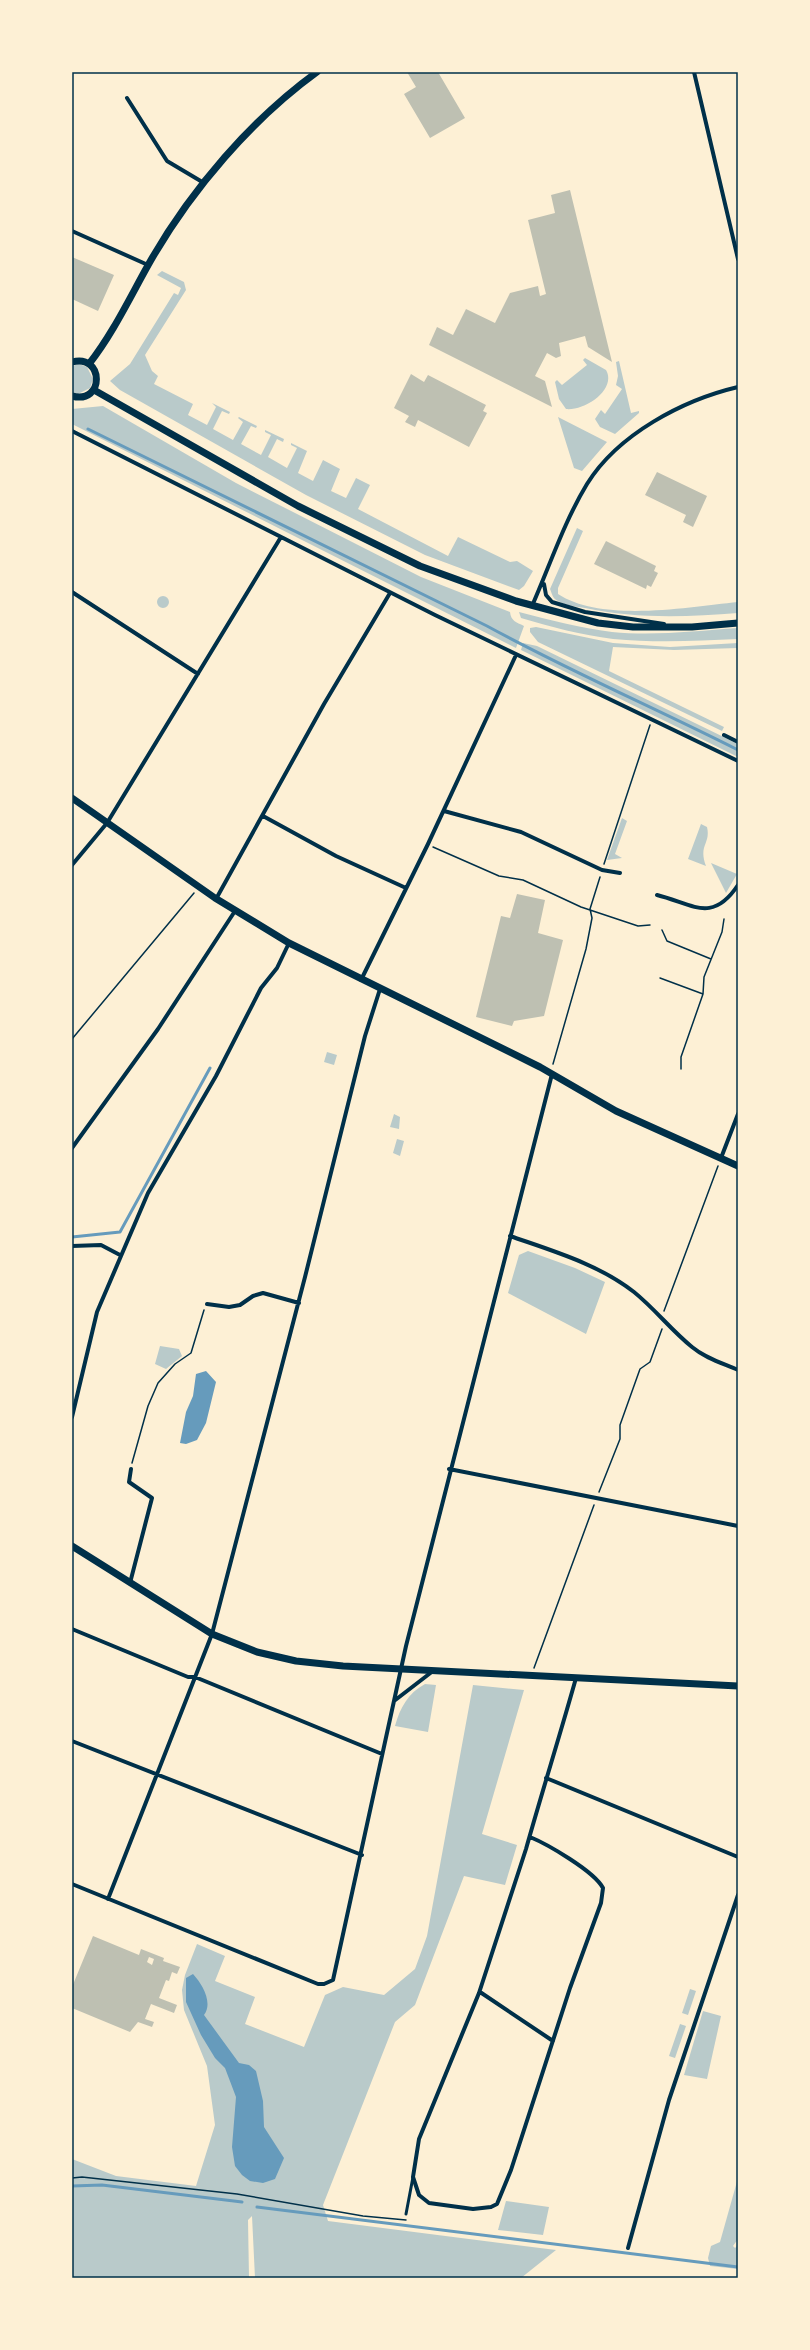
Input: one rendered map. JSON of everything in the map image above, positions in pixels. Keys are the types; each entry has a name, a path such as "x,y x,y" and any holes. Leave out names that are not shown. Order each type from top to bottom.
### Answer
{"street":[{"path":"89,364 114,326 148,265 204,183 270,110 316,72"},
{"path":"694,72 738,259"},
{"path":"127,98 167,161 204,183"},
{"path":"72,231 148,265"},
{"path":"72,362 80,361 89,364 97,376 94,390 82,397 72,396"},
{"path":"532,606 566,525 588,483 616,451 665,414 717,392 738,387"},
{"path":"94,390 298,506 420,566 532,606 598,623 633,627 692,627 738,623"},
{"path":"72,431 390,593 738,761"},
{"path":"72,866 107,823 281,537"},
{"path":"545,576 543,588 552,602 601,615 692,627"},
{"path":"72,592 198,674"},
{"path":"216,899 324,704 390,593"},
{"path":"361,980 428,844 516,654"},
{"path":"724,735 738,742"},
{"path":"72,798 216,899 289,943 552,1074 616,1111 738,1166"},
{"path":"444,810 521,832 602,870 620,873"},
{"path":"263,816 336,856 406,888"},
{"path":"657,895 702,909 723,903 738,885"},
{"path":"72,1148 158,1029 235,911"},
{"path":"72,1417 97,1312 120,1255 148,1194 216,1076 261,988 277,968 289,943"},
{"path":"108,1899 212,1634 299,1303 365,1036 380,989"},
{"path":"72,1884 318,1984 328,1982 335,1975 401,1669 449,1469 552,1074"},
{"path":"721,1159 738,1114"},
{"path":"510,1236 564,1255 602,1271 634,1292 692,1347 710,1358 738,1370"},
{"path":"72,1246 100,1245 120,1255"},
{"path":"207,1304 229,1308 240,1305 253,1296 263,1293 299,1303"},
{"path":"130,1583 152,1498 129,1482 131,1469"},
{"path":"449,1469 738,1526"},
{"path":"72,1546 212,1634 257,1652 296,1661 401,1669 738,1686"},
{"path":"72,1629 188,1677 195,1677 382,1754"},
{"path":"394,1702 433,1670"},
{"path":"530,1837 545,1842 595,1878 603,1888 601,1903 553,2041 511,2170 497,2204 491,2207 473,2209 429,2203 419,2195 413,2177 417,2147 422,2129 480,1992 530,1837 576,1678"},
{"path":"72,1741 362,1855"},
{"path":"546,1778 738,1857"},
{"path":"628,2248 669,2100 738,1895"},
{"path":"480,1992 553,2041"}],"lane":[{"path":"406,2214 413,2177"}],"path":[{"path":"552,1074 552,1067 586,949 592,918 590,909 650,723"},
{"path":"428,844 500,876 523,880 590,909 638,926 650,925"},
{"path":"72,1039 197,889"},
{"path":"681,1069 681,1057 703,994 704,977 722,932 724,919"},
{"path":"662,930 667,942 711,959"},
{"path":"660,978 703,994"},
{"path":"662,1317 721,1159"},
{"path":"131,1469 148,1406 158,1383 175,1364 191,1353 207,1304"},
{"path":"72,2178 82,2177 237,2194 405,2222"}],"shaded area":[{"path":"162,271 184,282 186,290 145,355 152,371 158,376 154,384 193,404 188,415 207,425 216,407 212,403 230,412 229,414 222,411 213,429 233,440 243,422 238,418 239,417 257,426 256,428 251,426 241,444 261,455 271,435 265,432 265,430 284,439 283,442 277,439 268,457 287,468 297,448 291,445 291,443 307,451 298,473 313,481 323,460 340,469 331,491 346,498 356,478 370,485 358,509 448,556 458,537 510,562 517,561 533,571 524,586 519,590 425,555 306,495 120,390 110,381 130,364 174,293 178,295 181,288 157,275"},
{"path":"585,358 606,370 608,377 607,384 603,391 590,403 574,409 566,409 559,399 555,382 557,380 562,385 587,365 583,360"},
{"path":"619,361 631,413 639,411 639,413 615,434 600,427 595,419 601,410 605,414 622,389 616,385 618,376 616,362"},
{"path":"79,364 87,367 93,379 90,388 78,394 72,392 72,366"},
{"path":"103,406 236,483 421,577 510,612 516,622 524,626 516,648 72,424 72,409"},
{"path":"558,417 607,442 582,471 574,468"},
{"path":"577,528 583,531 558,588 558,594 576,603 621,611 646,611 738,602 738,613 680,616 623,614 578,607 564,604 556,600 550,589"},
{"path":"161,596 165,596 169,602 165,608 161,608 157,604 157,600"},
{"path":"519,612 577,626 612,632 691,632 738,628 738,639 660,641 613,639 555,628 521,618"},
{"path":"536,627 613,643 670,647 738,643 738,648 674,650 613,647 609,671 724,727 722,731 538,642 530,632 530,628"},
{"path":"523,643 537,646 738,744 738,757 521,650"},
{"path":"622,818 627,821 615,854 622,858 607,860"},
{"path":"701,824 707,827 708,833 703,853 706,866 688,859"},
{"path":"711,863 737,874 726,893"},
{"path":"327,1052 337,1055 334,1065 324,1062"},
{"path":"394,1114 400,1117 399,1129 390,1127"},
{"path":"397,1139 404,1141 400,1156 393,1153"},
{"path":"528,1251 575,1268 605,1282 586,1334 508,1293 519,1255"},
{"path":"160,1346 179,1349 182,1356 166,1369 155,1364"},
{"path":"425,1684 436,1685 428,1732 395,1726 399,1713 409,1696"},
{"path":"473,1685 524,1690 482,1834 517,1845 505,1885 464,1876 415,2005 395,2022 323,2205 328,2221 556,2250 521,2278 255,2278 252,2216 248,2220 249,2278 72,2278 72,2159 116,2176 196,2186 215,2125 207,2066 184,2010 182,1990 185,1975 197,1944 225,1956 215,1981 255,1997 245,2024 304,2047 325,1995 343,1987 384,1995 415,1969 427,1936"},
{"path":"690,1989 696,1991 688,2015 682,2013"},
{"path":"703,2011 721,2016 707,2079 684,2075"},
{"path":"680,2024 686,2026 675,2058 669,2056"},
{"path":"738,2178 738,2239 733,2246 735,2248 738,2245 738,2269 710,2266 708,2258 711,2246 720,2242"},
{"path":"506,2201 549,2207 543,2235 498,2230"}],"water":[{"path":"206,1371 216,1382 206,1423 197,1440 186,1444 180,1443 186,1412 193,1396 196,1374"},
{"path":"193,1974 206,1994 207,2010 204,2015 239,2063 249,2065 256,2071 263,2101 264,2127 284,2158 275,2179 263,2183 250,2181 242,2175 235,2166 232,2147 236,2097 225,2068 215,2058 201,2035 186,2002 186,1978"}],"building":[{"path":"407,72 438,72 465,118 430,138 404,94 416,87"},
{"path":"570,190 612,362 588,347 585,336 559,343 561,356 556,358 547,353 535,376 545,381 552,407 429,345 437,327 453,335 466,309 495,323 510,293 538,286 540,296 546,294 528,220 555,213 551,195"},
{"path":"72,257 114,275 98,311 72,299"},
{"path":"411,374 424,382 428,375 486,405 483,411 487,413 469,447 418,420 415,427 405,422 409,416 394,408"},
{"path":"657,472 707,496 693,527 683,522 686,515 645,495"},
{"path":"606,541 656,566 654,571 658,573 651,587 647,585 646,589 594,564"},
{"path":"517,894 545,900 538,933 563,940 544,1016 514,1021 512,1026 476,1017 501,916 510,918"},
{"path":"93,1936 139,1955 141,1949 164,1958 163,1961 180,1967 177,1974 172,1972 169,1981 166,1980 159,1998 177,2005 174,2013 151,2004 145,2019 154,2022 152,2027 138,2022 130,2032 72,2008 72,1987","holes":["149,1957 154,1959 152,1965 147,1962"]}],"waterway":[{"path":"88,429 487,626 518,643 738,750"},
{"path":"72,1237 120,1232 210,1068"},
{"path":"72,2186 102,2185 242,2202"},
{"path":"257,2207 738,2267"}]}
